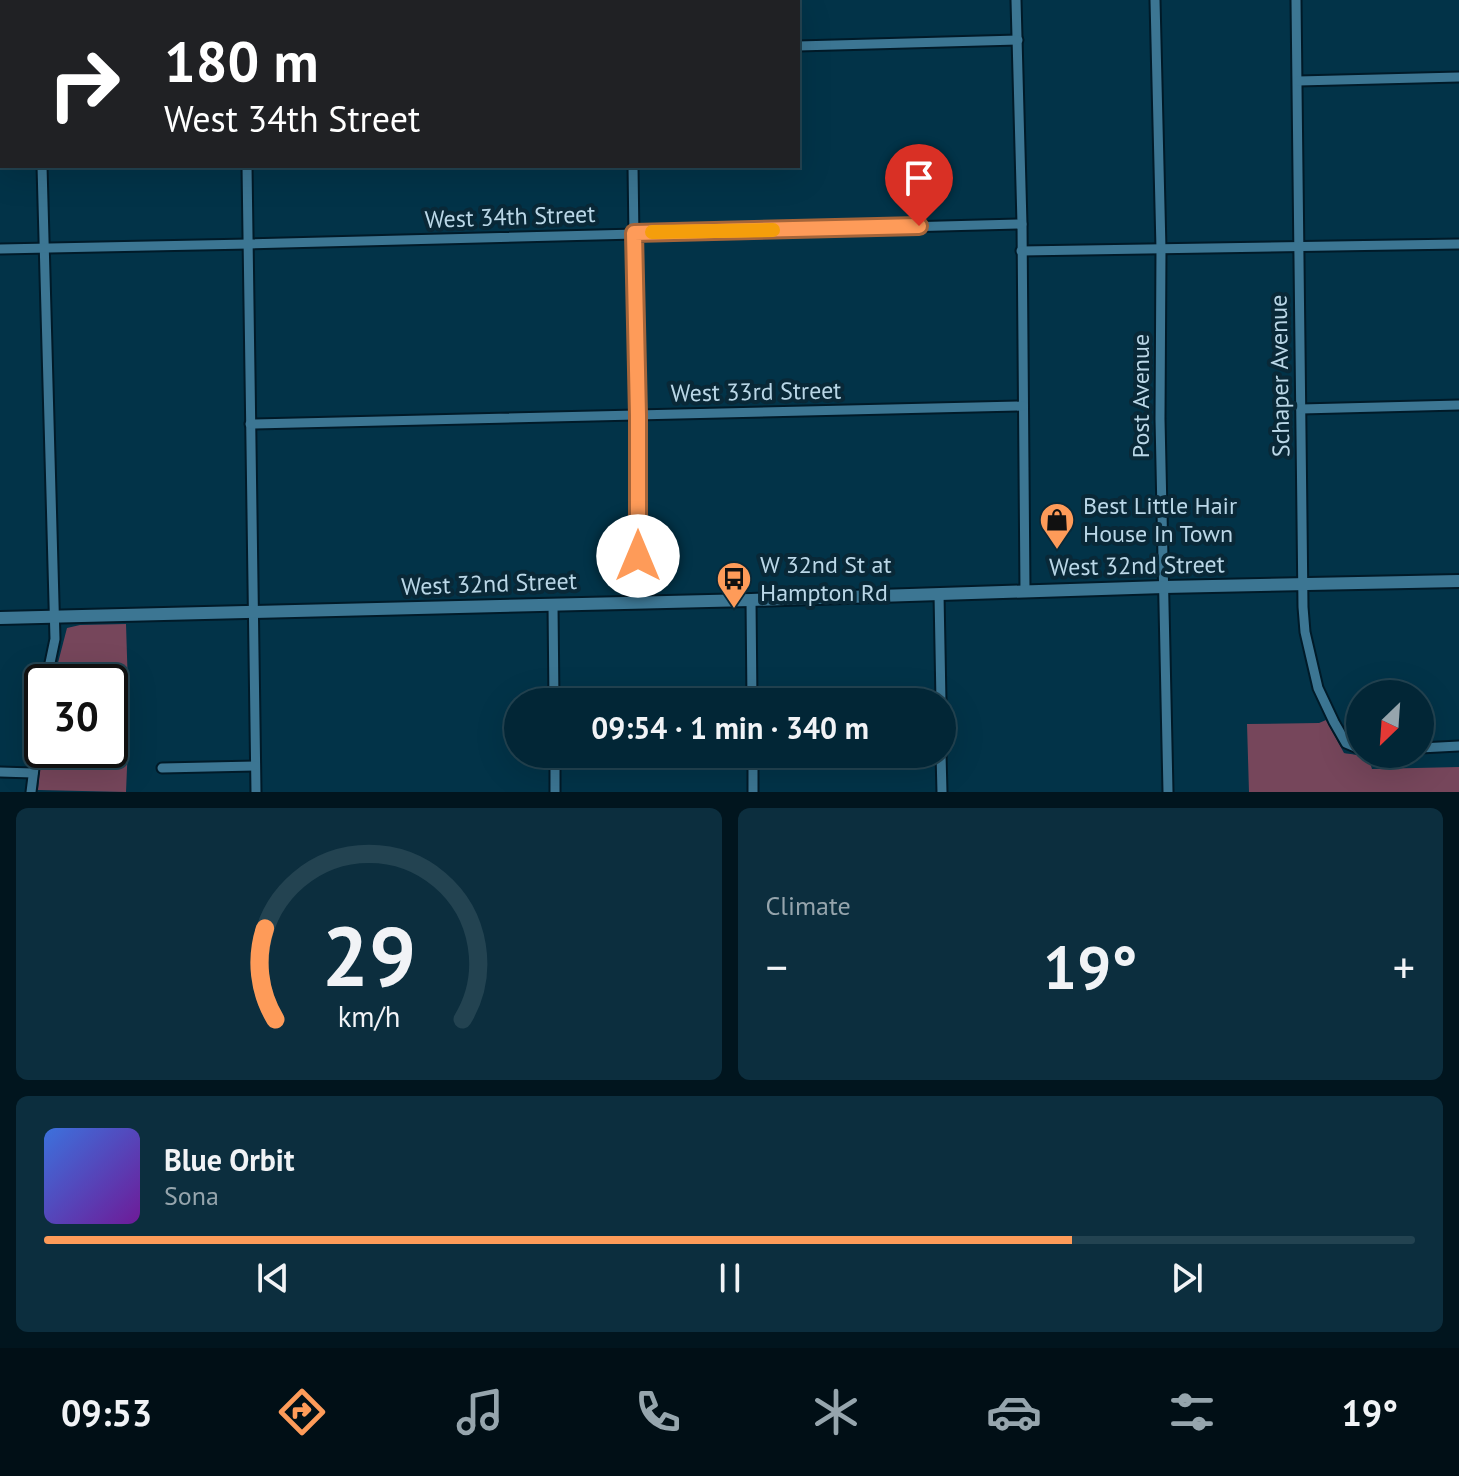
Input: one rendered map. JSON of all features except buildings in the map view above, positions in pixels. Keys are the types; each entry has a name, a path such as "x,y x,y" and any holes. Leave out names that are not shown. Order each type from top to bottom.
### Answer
{"street":[{"path":"1016,0 1022,224 1025,591"},
{"name":"Post Avenue","path":"1155,0 1168,792"},
{"name":"Schaper Avenue","path":"1296,0 1305,632 1318,688 1346,743"},
{"path":"800,46 1018,40"},
{"path":"1298,81 1459,77"},
{"path":"42,168 55,639 50,664"},
{"path":"247,168 256,792"},
{"path":"633,168 639,602"},
{"name":"West 34th Street","path":"0,249 1022,224"},
{"path":"1021,251 1459,244"},
{"path":"1301,409 1459,405"},
{"name":"West 33rd Street","path":"250,424 1023,406"},
{"name":"West 32nd Street","path":"0,618 1459,581"},
{"path":"939,594 941,688"},
{"path":"751,600 752,688"},
{"path":"553,605 554,688"},
{"path":"1434,747 1459,746"},
{"path":"162,768 255,766"},
{"path":"31,792 34,768"},
{"path":"555,768 555,792"},
{"path":"753,768 753,792"},
{"path":"941,768 942,792"},
{"path":"0,772 33,773"}],"shaded area":[{"path":"126,624 127,664 58,664 67,628"},
{"path":"1326,720 1346,753 1346,768 1459,767 1459,792 1249,792 1247,724 1319,723"},
{"path":"40,768 127,768 126,792 38,790"}],"slow traffic":[{"path":"652,232 773,230"}],"place":[{"name":"Best Little Hair House In Town","path":"1057,551"},
{"name":"W 32nd St at Hampton Rd","path":"734,610"}],"route":[{"path":"638,556 634,233 919,226"}]}
